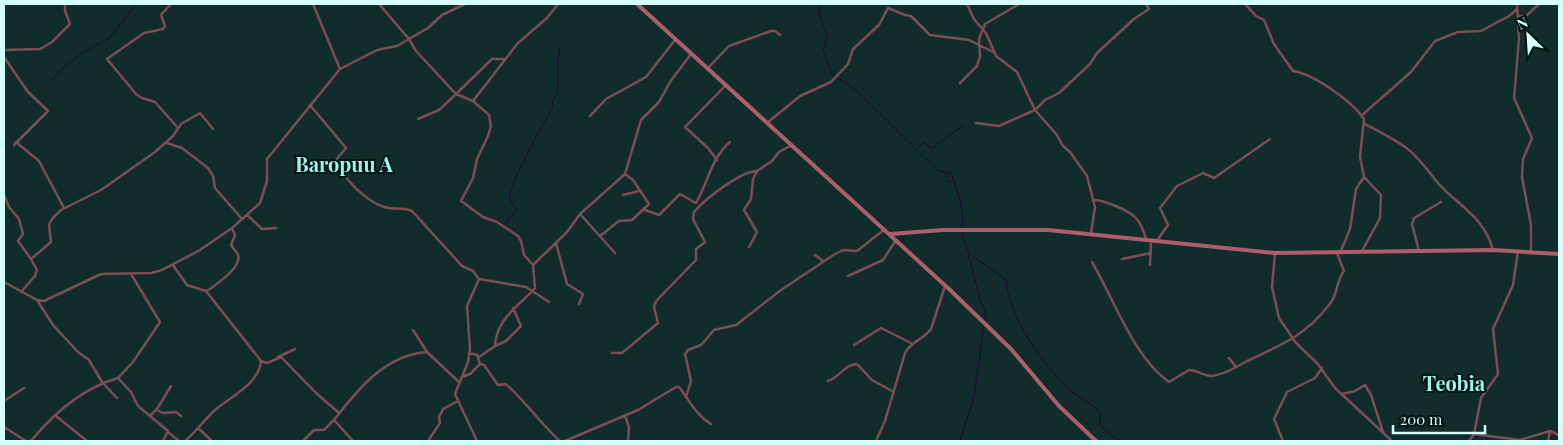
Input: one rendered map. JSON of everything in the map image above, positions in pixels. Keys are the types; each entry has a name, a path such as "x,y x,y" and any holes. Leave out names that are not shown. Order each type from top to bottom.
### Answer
{"street":[{"path":"4,50 36,50 52,42 70,24 65,11 66,4"},
{"path":"171,4 161,15 165,26 163,30 144,33 107,59 136,94 155,102 178,129"},
{"path":"313,4 340,69"},
{"path":"379,4 416,51 456,94 473,101 490,115 491,126 477,159 473,178 461,201 484,218 503,225 520,238 521,250 533,265"},
{"path":"37,300 47,300 101,274 151,273 173,265 200,250 232,228 260,203 264,191 267,159 340,69 377,50 397,46 409,40 428,28 442,15 465,4"},
{"path":"473,101 518,43 547,18 558,4"},
{"path":"637,4 945,286 1011,349 1058,406 1096,441"},
{"path":"967,4 998,58 1018,72 1034,110 1057,135 1065,149 1070,152 1087,176 1095,208 1091,232"},
{"path":"960,83 977,66 979,46 986,23 1019,4"},
{"path":"976,123 997,127 1034,110 1045,100 1059,93 1090,64 1097,53 1149,8 1146,4"},
{"path":"1245,4 1256,16 1264,20 1274,44 1293,71 1299,71 1327,88 1336,91 1361,116 1365,124 1405,147 1423,167 1430,170 1442,186 1472,212 1491,242 1493,250"},
{"path":"1517,4 1519,38 1514,98 1532,138 1523,160 1522,178 1531,225 1531,251"},
{"path":"1518,16 1526,16 1538,4"},
{"path":"767,123 800,96 831,82 848,64 853,49 878,24 888,8 905,16 911,16 930,35 969,40 994,52"},
{"path":"1361,116 1410,72 1435,41 1458,32 1481,31 1509,16 1517,9"},
{"path":"708,69 730,46 775,30 780,35"},
{"path":"590,116 606,99 646,78 676,40"},
{"path":"495,346 497,333 514,307 533,291 536,284 532,273 533,265 580,214 625,174 641,120 659,102 670,82 691,54"},
{"path":"4,57 28,92 48,111 14,145"},
{"path":"418,119 439,110 492,59 505,59"},
{"path":"716,160 708,148 685,127 726,85"},
{"path":"310,105 346,148 335,160 350,182 362,193 386,208 412,211 462,266 472,271 480,279 516,284 533,291 549,302"},
{"path":"31,259 51,242 49,225 52,219 64,208 101,190 167,143 182,123 200,113 213,129"},
{"path":"1362,251 1380,218 1381,195 1364,177 1360,157 1365,124"},
{"path":"1151,242 1168,226 1160,208 1177,186 1203,173 1214,178 1270,139"},
{"path":"16,142 39,161 64,208"},
{"path":"696,203 716,160 730,142"},
{"path":"167,143 182,148 208,168 216,188 242,219"},
{"path":"612,353 622,353 658,323 654,307 656,301 696,260 696,248 705,242 693,219 694,212 698,207 737,179 758,171 772,161 779,152 790,146"},
{"path":"749,247 757,231 745,214 744,207 751,199 753,179 758,171"},
{"path":"600,236 620,221 632,220 645,210 650,203 639,191 633,180 625,174"},
{"path":"1092,262 1139,350 1159,375 1168,382 1190,370 1212,376 1293,340 1309,328 1335,296 1337,280 1344,271 1338,253 1350,229 1356,189 1364,177"},
{"path":"623,195 639,191"},
{"path":"645,210 659,215 680,194 696,203 698,207"},
{"path":"4,195 21,222 24,232 18,241 38,270 22,291"},
{"path":"1093,200 1102,201 1135,217 1151,242 1150,265"},
{"path":"1419,250 1412,224 1414,218 1441,202"},
{"path":"580,214 615,253"},
{"path":"247,215 262,228 276,228"},
{"path":"206,290 230,272 238,260 238,254 231,245 235,235 232,228"},
{"path":"686,397 691,380 685,354 688,350 701,345 714,330 736,325 823,261 840,251 857,251 884,230"},
{"path":"890,234 984,230 1091,232 1151,242 1275,253 1518,250 1559,254"},
{"path":"848,276 883,260 896,240"},
{"path":"556,242 566,273 567,284 583,294 579,304"},
{"path":"1469,441 1474,434 1481,398 1498,374 1493,329 1513,285 1518,250"},
{"path":"1122,259 1151,252"},
{"path":"1275,253 1272,287 1279,318 1293,340 1322,368 1341,394 1392,441"},
{"path":"815,255 823,261"},
{"path":"173,265 187,285 206,290 261,361 269,362 295,349"},
{"path":"31,441 79,396 102,382 118,378 133,362 160,322 131,274"},
{"path":"477,441 466,413 455,394 468,362 467,306 480,279"},
{"path":"4,282 37,300 64,338 92,364 102,382 117,398"},
{"path":"876,441 885,421 900,365 911,343 926,335 931,329 945,286"},
{"path":"479,357 506,341 521,326 514,307"},
{"path":"854,345 881,328 911,343"},
{"path":"413,330 428,352 459,382"},
{"path":"303,441 314,430 324,430 361,386 377,372 407,356 428,352"},
{"path":"469,353 479,357"},
{"path":"278,357 285,360 316,393 339,413"},
{"path":"479,357 480,364"},
{"path":"1229,358 1236,366"},
{"path":"185,441 215,410 231,400 252,380 260,368 261,361"},
{"path":"462,377 470,374 480,364"},
{"path":"480,364 484,365 498,385 507,386 517,394 542,426 560,441"},
{"path":"828,381 839,376 853,364 857,364 872,380 892,390"},
{"path":"1283,441 1276,429 1274,419 1287,392 1315,378 1322,368"},
{"path":"118,378 131,392 138,406 151,415 179,441"},
{"path":"1341,394 1355,391 1366,385 1384,434"},
{"path":"151,415 157,409 171,386"},
{"path":"565,441 647,406 654,398 676,387 679,387 693,410 711,424"},
{"path":"4,401 24,388"},
{"path":"428,441 432,431 440,423 439,417 443,409 458,401"},
{"path":"157,409 163,413 176,412 180,416"},
{"path":"56,416 87,441"},
{"path":"625,416 629,427 628,441"},
{"path":"334,420 353,441"},
{"path":"4,427 26,441"},
{"path":"198,428 212,441"},
{"path":"1474,434 1520,440 1550,431 1559,436"},
{"path":"1548,441 1550,431"},
{"path":"163,441 169,433"}],"waterway":[{"path":"50,82 64,67 83,52 110,38 136,4"},
{"path":"819,4 819,13 827,35 823,51 832,74 856,90 938,171 951,173 962,210 961,228"},
{"path":"506,222 517,210 511,202 510,196 515,179 553,108 552,100 558,93 560,47"},
{"path":"918,147 925,142 931,149 963,126"},
{"path":"945,175 949,182 954,181"},
{"path":"962,232 968,253 1006,280 1013,309 1038,354 1072,392 1092,404 1098,410 1100,415 1099,424 1114,438 1122,441"},
{"path":"968,253 981,303 985,311 985,321"},
{"path":"960,441 974,396 984,325"}],"district":[{"name":"Baropuu A","path":"344,163"},
{"name":"Teobia","path":"1454,382"}]}
